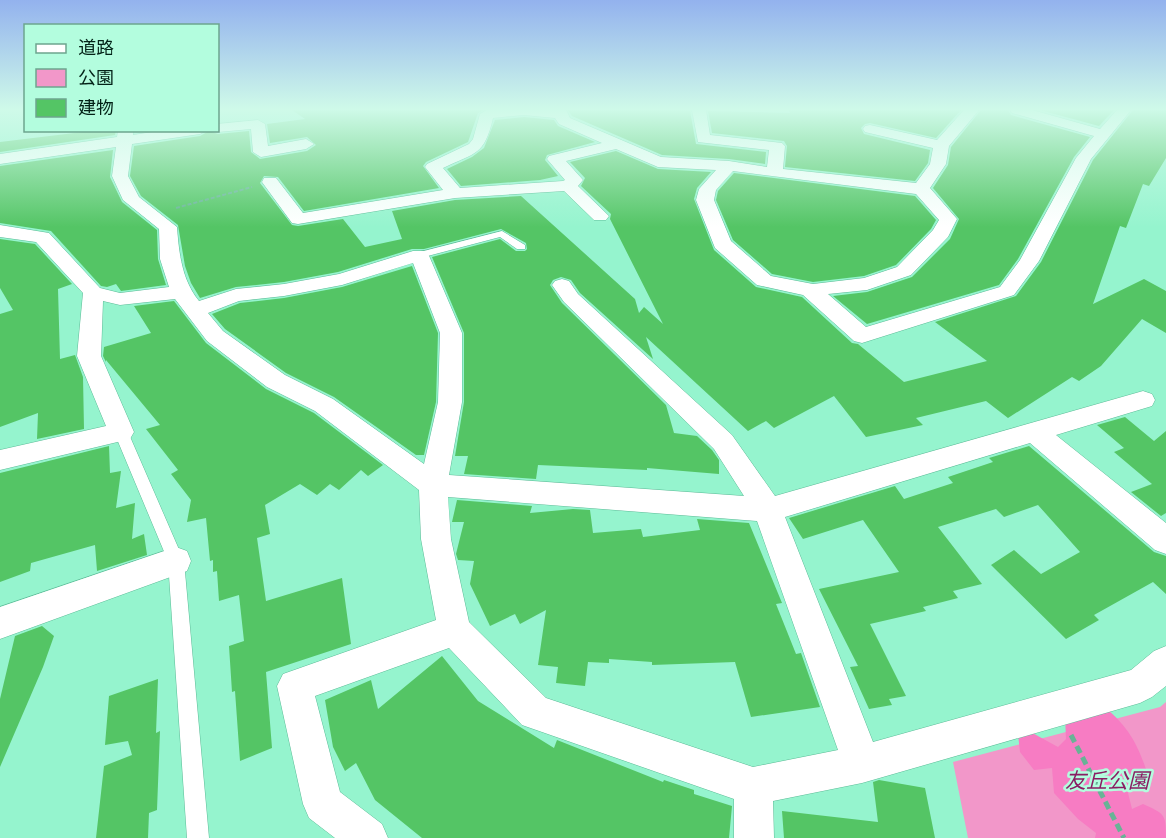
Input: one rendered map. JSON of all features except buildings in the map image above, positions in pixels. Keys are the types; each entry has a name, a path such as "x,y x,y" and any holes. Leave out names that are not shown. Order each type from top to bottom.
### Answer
{"street":[{"path":"0,159 53,149"},
{"path":"123,149 120,176 132,200 154,214 168,227 170,259 188,301 215,336 267,375 324,405 433,485 768,510 1143,400"},
{"path":"261,149 261,152 277,149"},
{"path":"456,193 433,167 470,149"},
{"path":"270,182 297,219 456,193 568,186 575,180 555,159 597,149"},
{"path":"630,149 658,162 729,166 921,189 948,219 941,233 904,271 867,284 809,290 764,281 722,244 705,200 708,189 729,166"},
{"path":"775,172 777,149"},
{"path":"921,189 938,164 940,149"},
{"path":"809,290 862,336 1007,291 1029,261 1091,149"},
{"path":"568,186 600,216"},
{"path":"0,231 42,237 93,292 120,299 188,301 284,290 342,279 420,255 450,333 450,402 433,485 435,539 454,630 535,712 753,786 862,764 1140,685 1166,663"},
{"path":"562,285 571,298 723,442 768,510 862,764"},
{"path":"0,460 121,432 89,356 93,292"},
{"path":"1035,432 1166,542"},
{"path":"0,623 176,561"},
{"path":"369,838 323,804 295,686 454,630"},
{"path":"753,786 754,838"}],"lane":[{"path":"420,255 502,234 520,247"},
{"path":"121,432 176,561 198,838"}],"path":[{"path":"154,214 270,182"},
{"path":"1057,708 1124,838"}],"green space":[{"name":"友丘公園","path":"1166,702 1166,838 968,838 953,762 1160,707"},
{"path":"1102,705 1130,735 1147,772 1142,788 1127,789 1132,809 1143,804 1160,813 1165,819 1166,838 1095,838 1096,833 1078,819 1054,793 1052,768 1034,770 1020,752 1018,734 1027,730 1058,747 1066,739 1065,716"}]}
